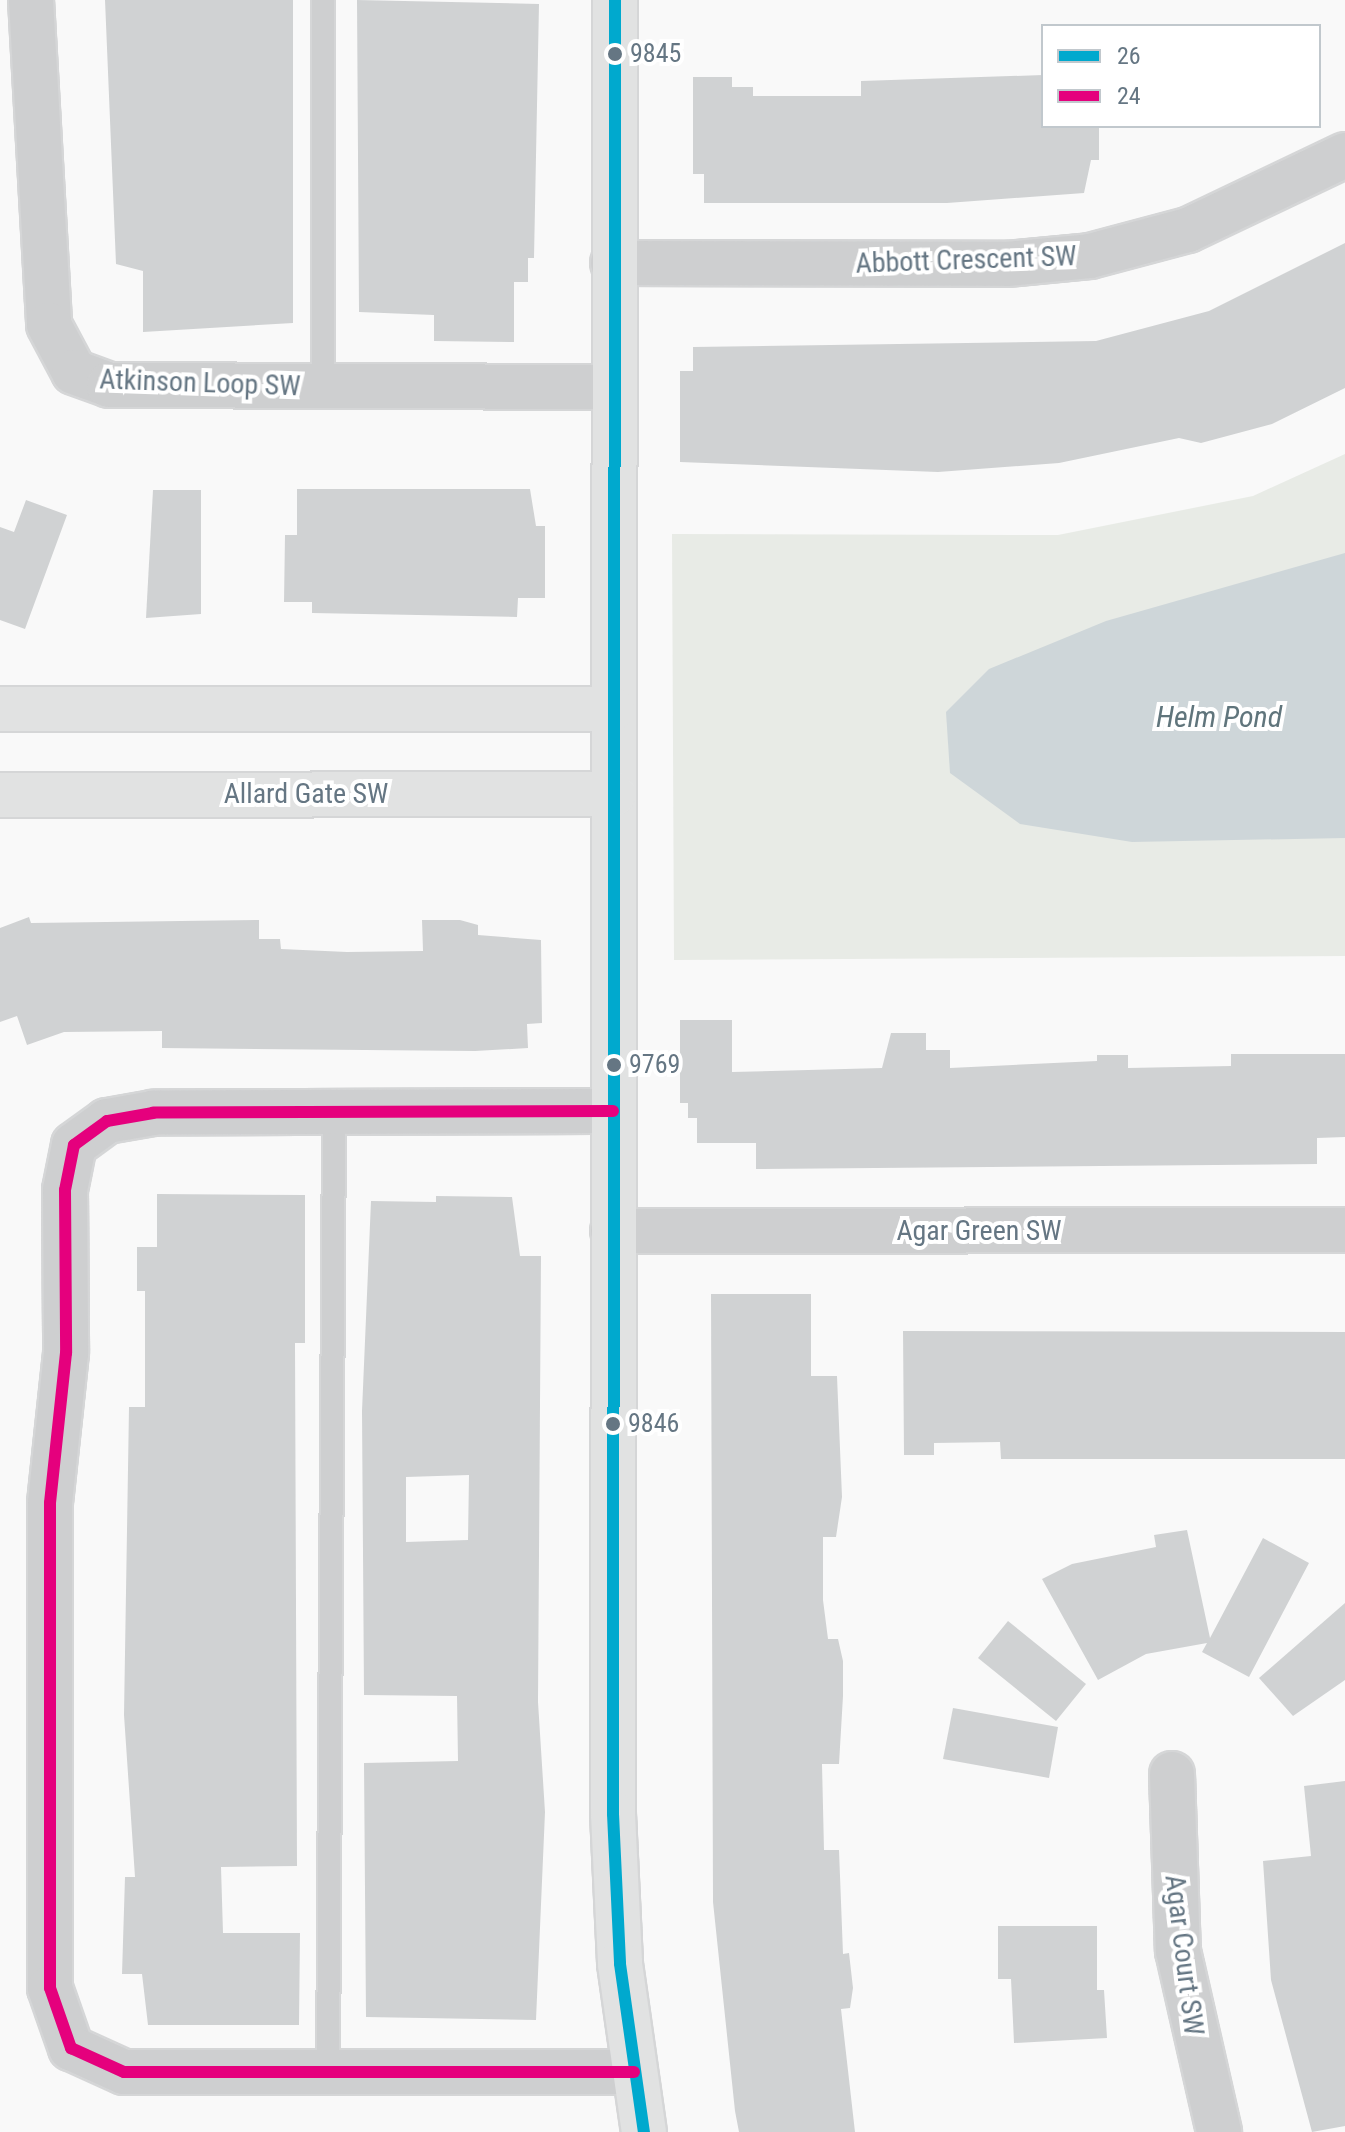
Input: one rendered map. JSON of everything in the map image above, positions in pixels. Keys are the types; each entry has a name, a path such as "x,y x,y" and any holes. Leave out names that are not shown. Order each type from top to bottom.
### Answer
{"street":[{"name":"Atkinson Loop SW","path":"31,0 49,325 66,365 109,385 613,387"},
{"path":"615,0 613,1814 634,2072 644,2132"},
{"name":"Abbott Crescent SW","path":"613,263 1007,264 1090,256 1188,230 1345,155"},
{"path":"0,709 612,709"},
{"name":"Allard Gate SW","path":"0,795 613,794"},
{"path":"613,1111 128,1115 90,1130 74,1145 65,1190 66,1353 50,1503 50,1988 63,2037 79,2056 124,2072 634,2072"},
{"name":"Agar Green SW","path":"613,1231 1345,1230"},
{"name":"Agar Court SW","path":"1172,1774 1178,1951 1219,2132"}],"lane":[{"path":"323,0 323,387"},
{"path":"328,2074 334,1112"}],"shaded area":[{"path":"1345,454 1345,956 674,960 672,534 1058,535 1253,496"}],"water":[{"name":"Helm Pond","path":"1345,553 1345,838 1132,842 1020,824 950,773 946,712 989,669 1106,621"}],"building":[{"path":"105,0 293,0 293,323 143,332 143,271 116,264"},
{"path":"357,0 539,4 534,258 528,258 528,282 514,282 514,342 434,341 434,315 359,312"},
{"path":"1041,75 1041,128 1099,128 1099,160 1091,160 1084,193 947,203 704,203 704,174 693,174 693,77 732,77 732,87 753,87 753,96 861,96 861,81"},
{"path":"1345,243 1345,388 1272,424 1201,443 1179,438 1059,463 938,472 680,462 680,371 693,371 693,347 1096,341 1209,311"},
{"path":"297,489 530,489 536,526 545,526 545,598 518,598 517,617 312,613 312,602 284,602 285,535 297,535"},
{"path":"153,490 201,490 201,614 146,618"},
{"path":"26,500 67,515 25,629 0,620 0,527 14,532"},
{"path":"29,917 31,923 259,920 259,939 280,939 281,949 347,952 423,951 422,920 460,920 478,925 478,935 541,940 542,1023 527,1024 528,1048 475,1051 162,1048 162,1031 64,1032 27,1045 17,1016 0,1022 0,928"},
{"path":"680,1020 732,1020 732,1072 882,1068 891,1033 926,1033 926,1050 950,1050 950,1068 1097,1061 1097,1055 1128,1055 1128,1068 1231,1066 1231,1054 1345,1054 1345,1137 1317,1138 1317,1164 756,1169 756,1143 697,1143 697,1118 688,1118 688,1103 680,1103"},
{"path":"157,1194 305,1195 305,1343 295,1343 297,1866 221,1867 223,1933 300,1933 299,2025 148,2025 142,1974 122,1974 125,1877 135,1877 124,1715 129,1407 145,1407 145,1291 137,1291 137,1247 157,1247"},
{"path":"436,1196 512,1197 520,1256 541,1256 538,1702 545,1812 536,2020 366,2017 364,1763 458,1761 457,1696 364,1695 362,1411 371,1201 436,1202","holes":["469,1475 468,1540 406,1542 406,1477"]},
{"path":"711,1294 811,1294 811,1376 837,1376 842,1497 836,1537 823,1537 823,1600 828,1639 838,1639 843,1661 843,1696 839,1764 822,1764 824,1850 839,1850 843,1954 849,1953 853,1988 850,2008 841,2009 855,2132 739,2132 735,2111 713,1902"},
{"path":"903,1331 1345,1332 1345,1459 1001,1459 1000,1442 934,1443 934,1455 904,1455"},
{"path":"1187,1530 1210,1638 1263,1538 1309,1563 1249,1677 1202,1652 1207,1643 1146,1654 1098,1680 1042,1579 1072,1564 1156,1547 1154,1535"},
{"path":"1345,1603 1345,1680 1293,1716 1259,1678"},
{"path":"1008,1621 1086,1684 1056,1721 978,1658"},
{"path":"953,1708 1058,1727 1049,1778 943,1759"},
{"path":"1345,1781 1345,2126 1312,2132 1271,1980 1263,1861 1311,1856 1304,1786"},
{"path":"998,1926 1097,1926 1097,1990 1104,1990 1107,2038 1014,2043 1011,1979 998,1979"}],"transit line":[{"name":"26","path":"615,0 613,1814 620,1964 644,2132"},
{"name":"24","path":"613,1111 153,1113 107,1121 74,1145 65,1190 66,1353 50,1503 50,1988 71,2048 124,2072 634,2072"}],"place":[{"name":"9845","path":"615,54"},
{"name":"9769","path":"614,1065"},
{"name":"9846","path":"613,1424"}]}
